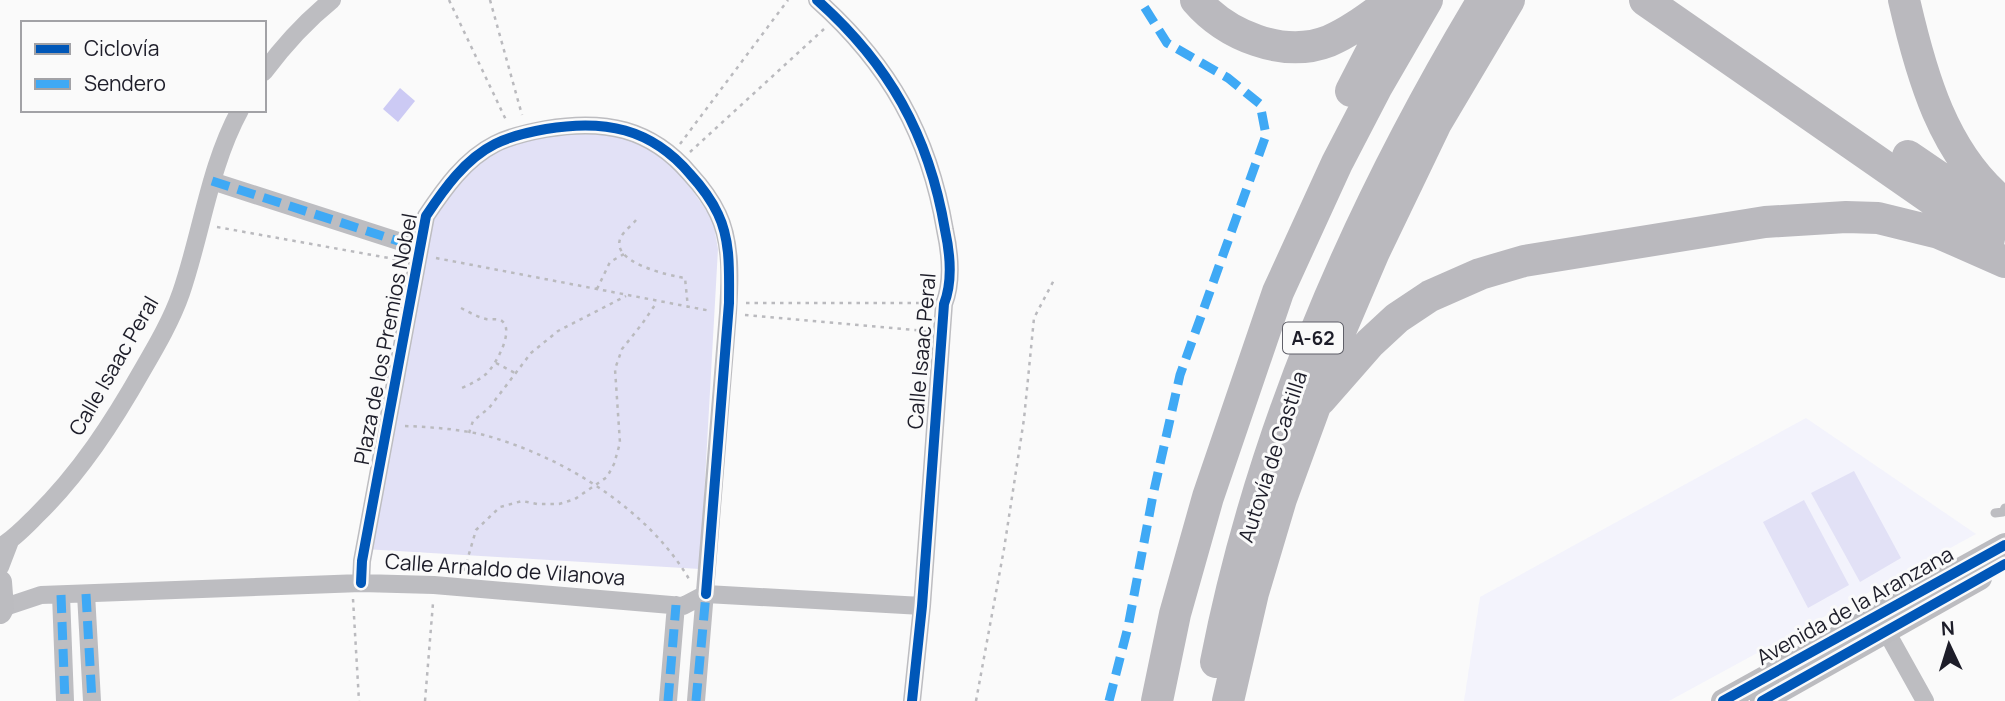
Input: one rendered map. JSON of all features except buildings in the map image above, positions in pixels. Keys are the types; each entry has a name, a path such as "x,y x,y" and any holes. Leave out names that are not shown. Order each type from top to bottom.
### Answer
{"highway":[{"path":"1196,0 1208,13 1232,30 1256,40 1301,46 1326,42 1352,30 1395,0"},
{"path":"1208,497 1242,347 1297,204 1395,0"},
{"name":"A-62","path":"1157,701 1175,614 1208,497 1278,292 1337,163 1376,88 1427,0"},
{"name":"Autovía de Castilla","path":"1208,701 1225,614 1253,512 1276,435 1324,311 1381,184 1415,117 1483,0"},
{"path":"1228,701 1257,579 1281,499 1315,406 1321,376 1374,252 1436,124 1509,0"},
{"path":"1645,0 2005,251"},
{"path":"1678,0 2005,222"},
{"path":"1905,0 1920,65 1942,123 1968,165 1990,192 2005,204"},
{"path":"1315,406 1370,343 1397,318 1430,296 1480,274 1524,261 1765,222 1846,217 1878,218 1928,230 1960,241 2005,262"}],"street":[{"path":"266,69 284,46 332,0"},
{"name":"Calle Isaac Peral","path":"817,0 836,17 883,72 919,135 940,200 948,242 950,290 944,303 922,606 912,701"},
{"name":"Calle Isaac Peral","path":"1,591 5,544 47,505 76,472 120,410 159,342 180,297 218,160 239,112"},
{"name":"Plaza de los Premios Nobel","path":"357,583 426,216 446,186 494,145 520,135 559,127 614,127 639,134 676,158 702,188 718,214 728,259 728,308 696,701"},
{"path":"212,181 418,255"},
{"name":"Avenida de la Aranzana","path":"1723,701 2005,545"},
{"name":"Avenida de la Aranzana","path":"1762,701 2005,564"},
{"name":"Calle Arnaldo de Vilanova","path":"1,591 41,596 357,583 435,585 679,605"},
{"path":"86,594 92,701"},
{"path":"668,701 679,605 706,594 922,606"},
{"path":"61,595 65,701"},
{"path":"1886,631 1925,701"}],"lane":[{"path":"2000,515 2005,508"}],"path":[{"path":"449,0 520,135"},
{"path":"490,0 520,135"},
{"path":"676,158 788,0"},
{"path":"676,158 836,17"},
{"path":"636,220 620,238 619,245 624,254 649,269 685,278 688,308"},
{"path":"201,224 418,255 688,308 944,303"},
{"path":"597,290 610,262 624,254"},
{"path":"976,701 1022,432 1034,318 1054,280"},
{"path":"469,433 474,421 489,408 531,353 558,331 626,296"},
{"path":"459,587 476,530 500,507 522,501 559,504 575,499 607,477 620,443 615,369 622,348 657,302"},
{"path":"461,308 479,317 499,319 506,328 496,363 478,380 463,388"},
{"path":"728,308 942,332"},
{"path":"496,363 515,373"},
{"path":"387,425 447,429 484,435 524,448 595,486 643,522 690,578 679,605"},
{"path":"357,583 359,701"},
{"path":"425,701 435,585"}],"shaded area":[{"path":"598,130 649,146 683,177 713,220 718,249 700,569 364,549 432,221 461,178 496,150 528,139"},
{"path":"1806,418 1976,534 1669,701 1464,701 1480,597"},
{"path":"1854,471 1901,558 1860,582 1811,493"},
{"path":"1804,500 1849,585 1808,608 1763,522"}],"water":[{"path":"400,88 415,101 398,122 383,109"}],"marked path":[{"path":"1109,701 1128,627 1153,495 1180,375 1266,135 1260,104 1228,78 1167,43 1140,0"},
{"path":"212,181 420,248"},
{"path":"86,594 92,701"},
{"path":"696,701 706,594"},
{"path":"61,595 65,701"},
{"path":"668,701 676,605"}],"cycle path":[{"path":"817,0 843,24 865,50 902,103 928,163 938,195 948,248 950,277 944,304 922,606 912,701"},
{"path":"361,583 362,561 426,216 448,185 484,150 514,137 540,130 587,125 625,130 643,137 675,158 709,198 725,235 729,303 706,594"},
{"path":"1723,701 2005,545"},
{"path":"1762,701 2005,564"}]}
